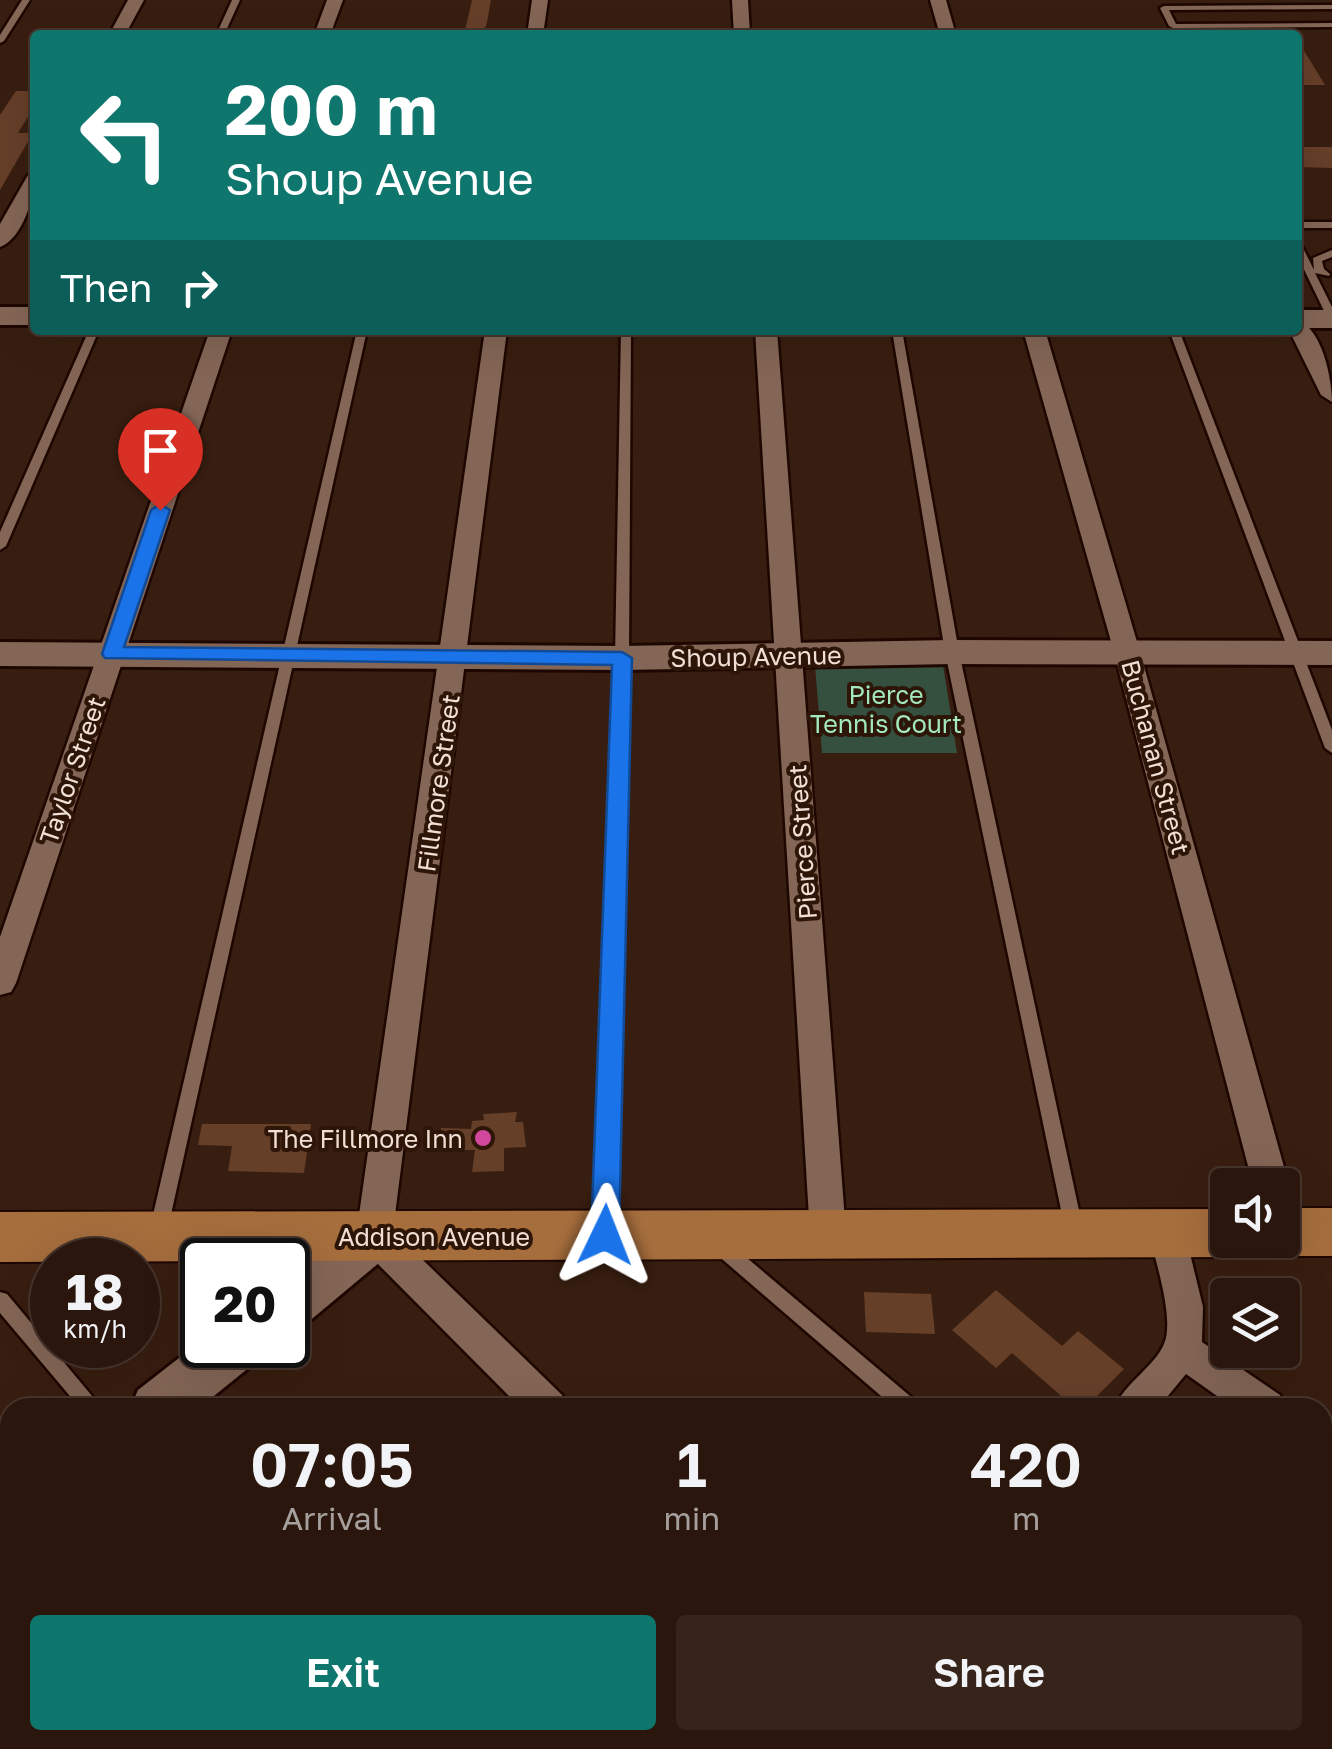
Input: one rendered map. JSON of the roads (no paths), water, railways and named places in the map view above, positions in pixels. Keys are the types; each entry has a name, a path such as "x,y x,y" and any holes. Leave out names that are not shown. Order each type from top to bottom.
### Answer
{"main road":[{"name":"Addison Avenue","path":"0,1237 1210,1233"}],"street":[{"path":"119,30 136,0"},
{"path":"324,30 335,0"},
{"path":"536,30 540,0"},
{"path":"740,0 742,30"},
{"path":"938,0 947,30"},
{"path":"0,241 30,188"},
{"path":"1302,317 1329,306"},
{"path":"0,316 30,316"},
{"name":"Taylor Street","path":"0,983 220,335"},
{"name":"Fillmore Street","path":"374,1236 456,656 495,335"},
{"name":"Pierce Street","path":"766,335 828,1234"},
{"name":"Buchanan Street","path":"1035,335 1276,1168"},
{"path":"1302,335 1332,395"},
{"name":"Shoup Avenue","path":"0,654 622,658 952,652 1314,653"},
{"path":"1142,1398 1183,1350 1184,1307 1167,1233"},
{"path":"310,1288 374,1236 538,1398"},
{"path":"1183,1350 1252,1398"},
{"path":"170,1398 208,1368"}],"lane":[{"path":"0,41 26,0"},
{"path":"222,30 236,0"},
{"path":"1292,7 1302,24"},
{"path":"1332,7 1164,8 1173,26 1332,24"},
{"path":"1302,225 1332,225"},
{"path":"1302,249 1332,251"},
{"path":"1330,275 1319,271 1317,260 1332,251"},
{"path":"1302,256 1329,306"},
{"path":"0,546 92,335"},
{"path":"157,1236 361,335"},
{"path":"605,1235 622,658 626,335"},
{"path":"898,335 952,652 1010,909 1074,1233"},
{"path":"1176,335 1314,653 1332,748"},
{"path":"707,1234 898,1398"},
{"path":"0,1300 85,1398"}],"place":[{"name":"The Fillmore Inn","path":"483,1138"}],"park label":[{"name":"Pierce Tennis Court","path":"886,708"}]}
